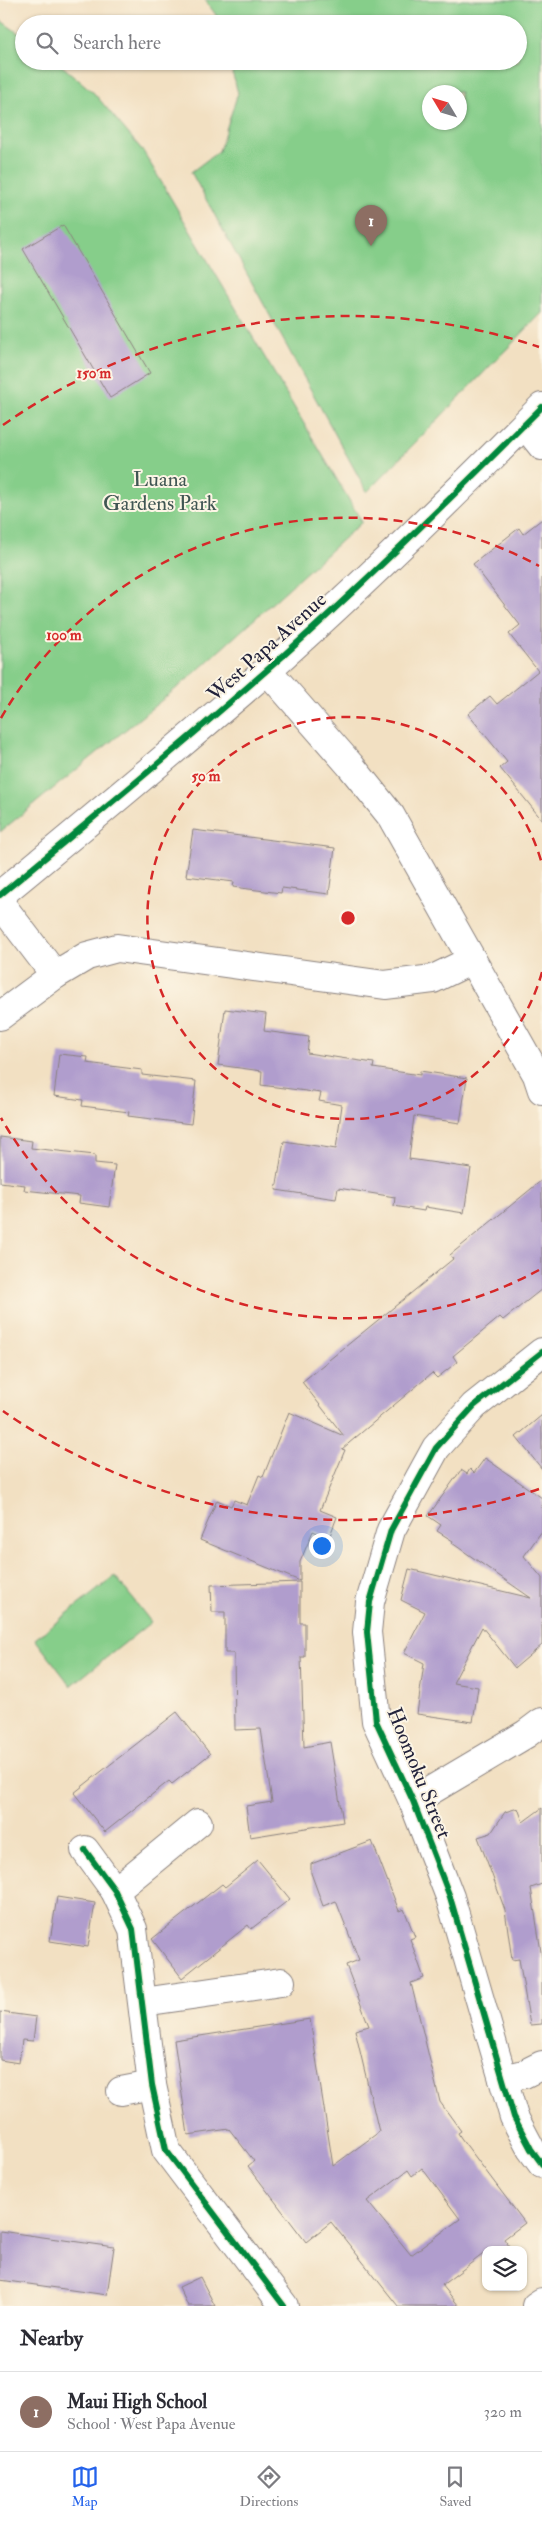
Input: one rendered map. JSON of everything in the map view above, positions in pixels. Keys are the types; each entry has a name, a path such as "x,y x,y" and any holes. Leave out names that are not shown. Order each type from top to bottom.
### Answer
{"street":[{"path":"533,416 542,446"},
{"name":"West Papa Avenue","path":"0,895 136,783 266,670 351,593 533,416"},
{"path":"266,670 350,764 391,816 537,1075 542,1090"},
{"path":"0,903 55,975"},
{"path":"0,1016 55,975 87,956 117,948 385,985 433,980 472,960"},
{"name":"Hoomoku Street","path":"542,1352 474,1406 436,1448 391,1530 370,1602 367,1632 376,1722 413,1801 450,1897 514,2117 530,2149 542,2164"},
{"path":"413,1801 526,1734 542,1722"},
{"path":"115,1891 198,1823"},
{"path":"85,1850 115,1891 134,1929 152,2085 166,2150 284,2306"},
{"path":"143,2002 281,1982"},
{"path":"503,2079 524,2074 542,2065"},
{"path":"121,2091 152,2085"},
{"path":"536,2306 542,2302"}],"green space":[{"path":"205,0 542,0 542,313 367,492 191,172 219,151 238,93 232,70 527,70 527,15 216,15"},
{"name":"Luana Gardens Park","path":"0,20 15,31 15,70 67,70 93,92 143,151 362,522 189,678 0,832"},
{"path":"115,1576 151,1622 71,1686 35,1639"}],"building":[{"path":"63,225 150,373 110,398 23,249"},
{"path":"542,519 542,820 500,768 507,762 468,714 490,696 497,704 538,671 509,634 520,625 473,564 519,528 523,534"},
{"path":"193,830 335,848 329,894 282,888 281,893 233,887 234,882 186,876"},
{"path":"225,1009 266,1014 264,1031 309,1037 307,1053 374,1063 373,1068 420,1075 420,1071 467,1078 460,1123 414,1116 409,1159 471,1168 464,1213 425,1207 424,1211 394,1206 395,1197 338,1188 336,1199 276,1190 284,1141 336,1149 342,1105 319,1101 321,1093 261,1085 262,1071 218,1065"},
{"path":"59,1054 88,1057 87,1063 142,1070 142,1075 196,1081 191,1124 128,1116 129,1112 82,1106 83,1100 54,1096"},
{"path":"0,1137 32,1141 31,1148 95,1155 95,1163 115,1165 109,1207 79,1203 80,1196 24,1190 25,1185 0,1182"},
{"path":"542,1180 542,1289 503,1320 500,1317 453,1356 457,1362 437,1378 432,1373 342,1449 345,1450 320,1510 337,1517 329,1538 313,1531 300,1562 300,1581 200,1540 217,1500 231,1506 234,1500 247,1505 259,1475 263,1477 289,1412 344,1436 302,1382 453,1259 450,1255"},
{"path":"542,1415 542,1469 516,1437"},
{"path":"485,1458 542,1498 542,1531 524,1556 542,1578 542,1645 515,1668 482,1627 453,1683 478,1687 473,1722 417,1714 424,1663 404,1653 425,1612 401,1600 409,1569 531,1598 452,1543 453,1541 437,1531 441,1525 428,1516 461,1470 467,1474 470,1469 474,1473"},
{"path":"300,1582 300,1623 305,1623 305,1657 301,1657 304,1747 330,1742 343,1822 250,1837 246,1806 272,1802 261,1729 235,1730 234,1653 225,1653 225,1612 212,1612 211,1585"},
{"path":"177,1712 210,1754 172,1784 169,1781 105,1832 74,1793"},
{"path":"518,1808 523,1822 542,1808 542,1884 531,1888 542,1958 542,2024 530,2025 519,1959 512,1960 505,1910 478,1837 491,1833 505,1812"},
{"path":"372,1841 399,1911 404,1909 415,1937 410,1939 424,1978 411,1983 440,2102 461,2131 458,2133 461,2138 525,2223 504,2239 509,2246 482,2246 482,2255 442,2285 459,2306 398,2306 331,2222 306,2242 248,2166 254,2161 229,2129 188,2135 174,2040 310,2019 333,2166 379,2132 355,2030 369,2026 346,1965 359,1960 336,1901 323,1906 311,1873 311,1864","holes":["422,2168 460,2219 411,2255 367,2201 408,2170 412,2176"]},
{"path":"258,1860 290,1899 251,1929 248,1925 182,1978 152,1939 222,1884 225,1887"},
{"path":"57,1897 95,1903 88,1947 50,1941"},
{"path":"0,2012 36,2017 33,2041 22,2040 19,2063 0,2060"},
{"path":"0,2231 114,2247 107,2295 0,2280"},
{"path":"200,2277 215,2306 188,2306 179,2287"}],"cycle path":[{"path":"0,895 101,812 266,671 337,607 542,407"},
{"path":"542,1352 474,1406 436,1448 391,1530 370,1602 367,1632 376,1721 413,1801 450,1897 514,2117 531,2149 542,2164"},
{"path":"85,1850 115,1891 133,1929 152,2085 166,2150 284,2306"}],"place":[{"name":"Maui High School","path":"371,246"}]}
